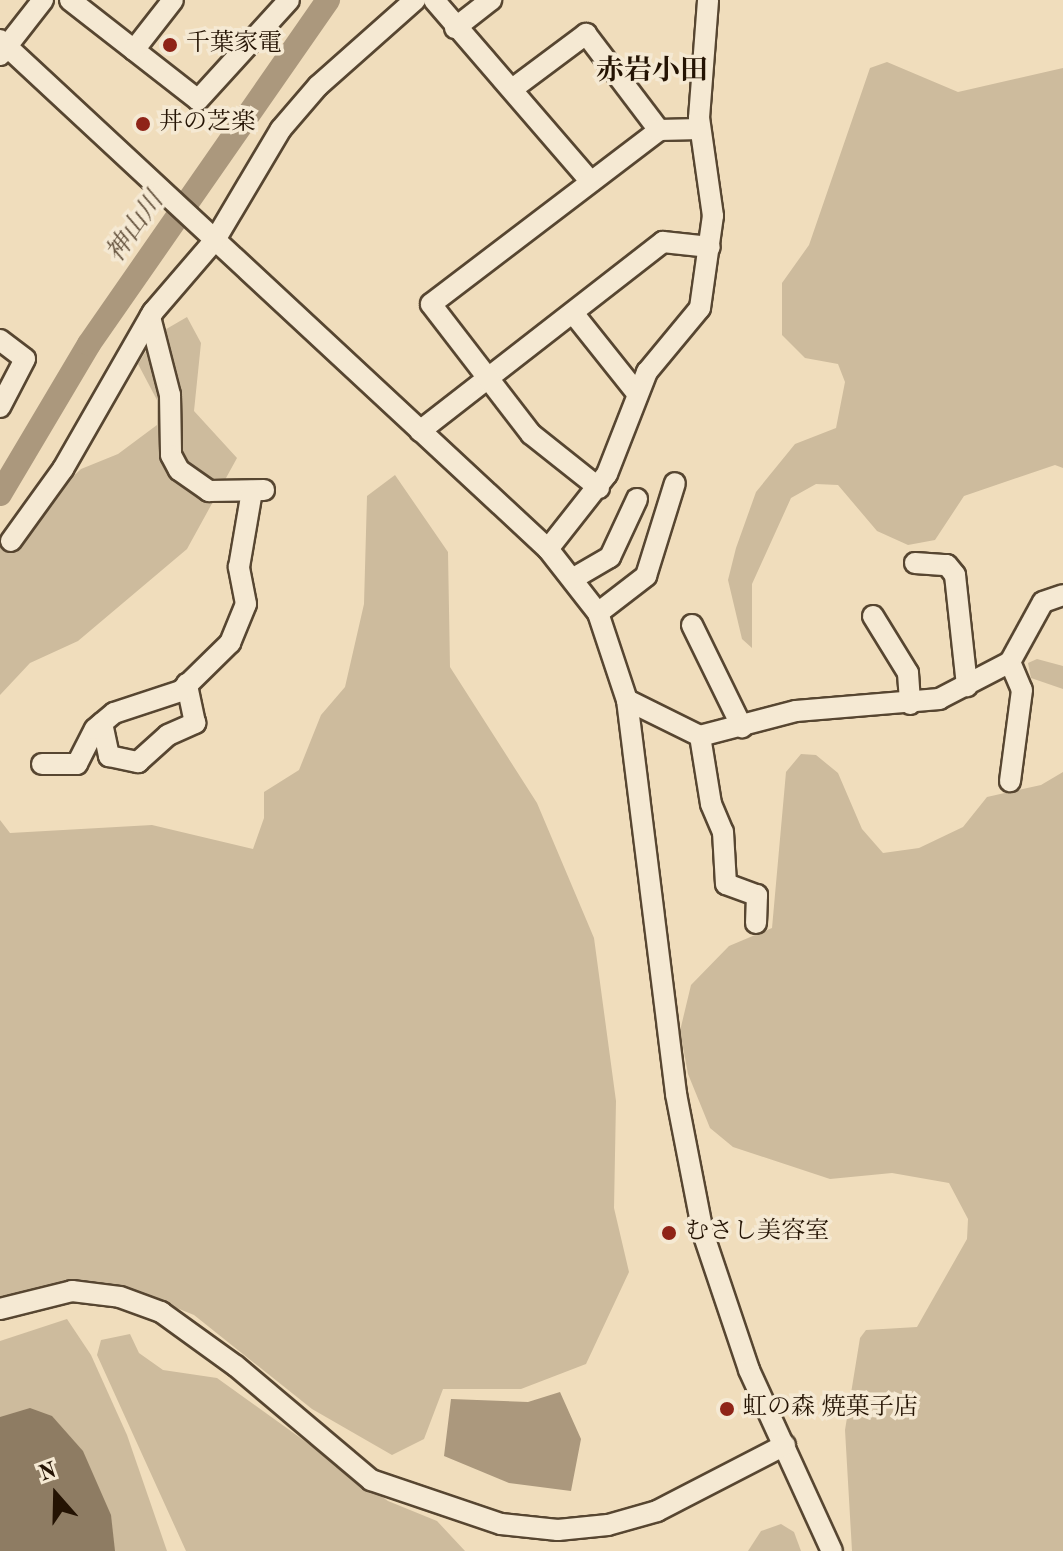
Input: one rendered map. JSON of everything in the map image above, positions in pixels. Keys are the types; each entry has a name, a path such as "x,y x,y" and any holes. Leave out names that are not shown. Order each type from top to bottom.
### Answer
{"street":[{"path":"43,0 2,47 156,185 548,549 574,578 598,613 627,700 689,1175 729,1320 832,1551"},
{"path":"70,0 198,100 289,0"},
{"path":"134,50 173,0"},
{"path":"11,541 63,469 150,317 213,238 281,129 318,86 415,0"},
{"path":"434,0 455,28 515,87 591,182"},
{"path":"455,28 491,0"},
{"path":"548,549 599,488 636,392 700,308 710,247 713,201 700,129 708,0"},
{"path":"515,87 586,34 659,130"},
{"path":"599,488 531,434 431,304 659,130 700,129"},
{"path":"420,431 663,242 710,247"},
{"path":"573,313 636,392"},
{"path":"42,764 77,764 102,723 134,703 187,684 241,625 246,604 240,556 258,491 209,491 179,470 171,455 170,395 150,317"},
{"path":"0,340 25,359 0,407"},
{"path":"598,613 646,576 675,483"},
{"path":"574,578 610,557 637,499"},
{"path":"915,563 947,565 955,575 967,686"},
{"path":"627,700 700,736 796,711 910,704 967,686 1010,662 1043,602 1063,595"},
{"path":"873,616 908,673 910,704"},
{"path":"692,625 742,727"},
{"path":"1010,662 1022,690 1010,781"},
{"path":"102,723 109,756 138,762 168,735 195,723 187,684"},
{"path":"700,736 711,804 723,832 726,884 757,895 756,923"},
{"path":"0,1309 72,1291 120,1297 161,1312 236,1366 371,1480 501,1524 558,1530 632,1518 719,1482 785,1445"}],"shaded area":[{"path":"887,62 958,92 1063,68 1063,468 1055,465 964,496 935,540 908,545 877,531 838,485 816,484 791,498 752,584 752,648 742,639 728,580 736,548 756,492 795,444 836,428 845,382 838,364 805,358 782,335 782,283 809,245 870,68"},
{"path":"187,317 201,343 194,411 237,458 187,549 78,641 30,663 0,695 0,545 81,469 118,454 157,425 157,400 138,364 156,335"},
{"path":"395,475 448,552 450,667 537,803 594,938 616,1101 614,1208 629,1272 586,1364 521,1389 443,1389 424,1439 392,1455 312,1409 194,1315 125,1287 71,1283 0,1296 0,820 10,833 152,825 253,849 264,818 264,792 299,770 321,715 345,687 364,604 367,496"},
{"path":"1037,659 1063,666 1063,689 1031,678 1028,663"},
{"path":"801,754 816,755 838,773 862,829 883,853 919,848 963,827 987,797 1041,785 1063,772 1063,1551 852,1551 845,1430 860,1338 866,1330 917,1327 967,1239 968,1219 949,1183 892,1173 830,1179 733,1147 710,1128 688,1074 680,1031 691,985 729,946 772,928 786,772"},
{"path":"67,1319 91,1355 127,1435 167,1551 0,1551 0,1341"},
{"path":"130,1334 139,1353 163,1370 217,1378 388,1501 437,1521 465,1551 186,1551 97,1355 101,1340"},
{"path":"560,1392 581,1439 571,1491 509,1483 444,1456 451,1399 528,1402"},
{"path":"781,1524 794,1532 801,1551 748,1551 761,1531"}],"building":[{"path":"30,1408 52,1416 83,1451 111,1515 115,1551 0,1551 0,1417"}],"waterway":[{"name":"神山川","path":"0,494 89,344 328,0"}],"place":[{"name":"千葉家電","path":"170,45"},
{"name":"丼の芝楽","path":"143,124"},
{"name":"むさし美容室","path":"669,1233"},
{"name":"虹の森 焼菓子店","path":"727,1409"}],"district":[{"name":"赤岩小田","path":"652,72"}]}
